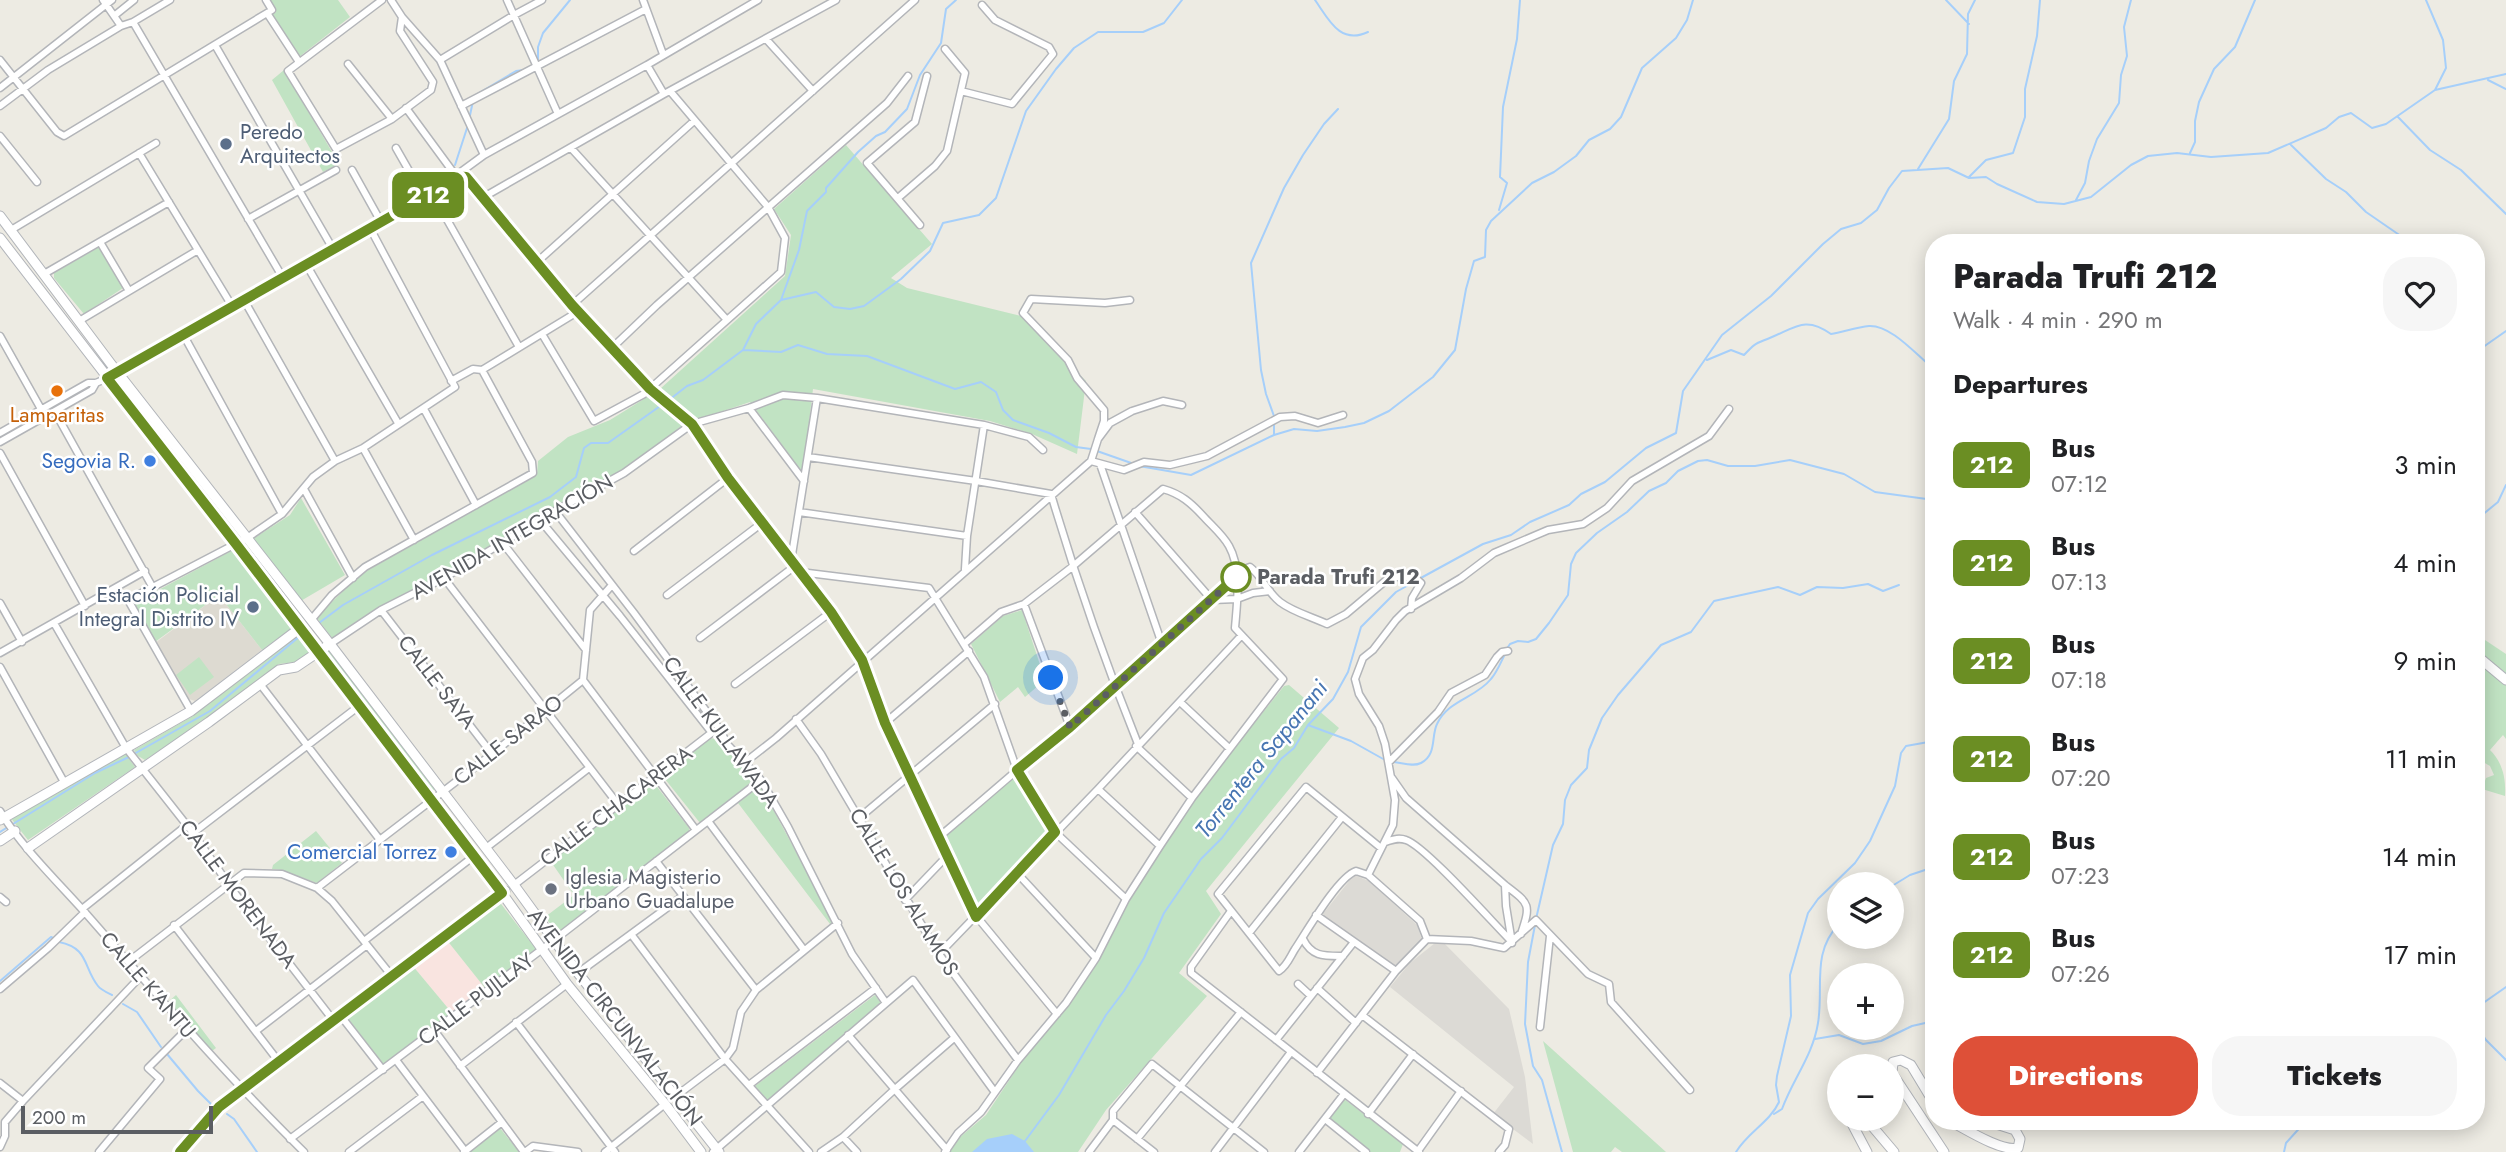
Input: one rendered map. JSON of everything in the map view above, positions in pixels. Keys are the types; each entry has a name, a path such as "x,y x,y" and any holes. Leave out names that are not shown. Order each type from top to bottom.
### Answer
{"main road":[{"name":"AVENIDA CIRCUNVALACIÓN","path":"0,216 716,1151"},
{"name":"AVENIDA CIRCUNVALACIÓN","path":"0,238 474,856 567,984 701,1152"},
{"path":"0,841 7,822 64,782 191,711 303,632"},
{"name":"AVENIDA INTEGRACIÓN","path":"28,848 279,670 296,667 330,644"},
{"path":"2485,662 2506,680"},
{"path":"180,1152 219,1107 514,885"},
{"path":"1925,1088 1911,1065 1901,1060 1893,1062 1892,1073 1925,1123"},
{"path":"1930,1130 1944,1152"},
{"path":"1967,1130 2011,1150 2018,1148 2020,1139 2015,1130"},
{"path":"1856,1131 1867,1152"},
{"path":"1876,1131 1894,1152"}],"street":[{"path":"114,16 135,0"},
{"path":"0,106 48,70 170,0"},
{"path":"0,60 57,132 64,136 272,10 266,0"},
{"path":"391,0 402,18 440,60 484,155"},
{"path":"507,0 558,114"},
{"path":"440,60 542,0"},
{"path":"643,0 663,54"},
{"path":"0,433 88,383 107,378 432,193 467,165 758,0"},
{"path":"482,198 667,92 836,0"},
{"path":"0,88 107,1 121,26"},
{"path":"380,1 288,71 336,149 392,120 431,90 433,82 400,31 402,18"},
{"path":"572,305 912,1"},
{"path":"961,91 1012,104 1053,54 1049,47 995,20 982,5"},
{"path":"461,106 646,9"},
{"path":"267,13 299,62"},
{"path":"133,22 283,278"},
{"path":"765,38 813,91"},
{"path":"215,45 332,249"},
{"path":"898,198 935,166 947,151 965,73 945,50"},
{"path":"348,64 392,120"},
{"path":"542,334 594,421 650,389 781,272 785,238 768,207 730,166 647,65"},
{"path":"614,347 688,278 887,103 908,76"},
{"path":"920,225 867,163 915,122 926,76"},
{"path":"406,108 456,176 466,177 572,305 614,347 650,389 692,424 728,478 831,612 862,660 885,723 976,917 1057,1014"},
{"path":"537,262 694,121"},
{"path":"0,136 37,182"},
{"path":"11,230 156,143"},
{"path":"396,148 424,197"},
{"path":"571,148 727,320"},
{"path":"139,153 232,306"},
{"path":"248,219 336,170"},
{"path":"352,170 381,222"},
{"path":"432,193 519,348"},
{"path":"44,274 169,202"},
{"path":"191,711 128,600 247,538 282,514 313,477 335,461 363,448 455,387 370,228"},
{"path":"100,242 130,291"},
{"path":"79,321 198,250"},
{"path":"306,264 398,423"},
{"path":"744,763 1091,461 1104,421 1104,410 1077,378 1068,360 1023,313 1031,299 1105,303 1130,300"},
{"path":"244,300 335,461"},
{"path":"451,381 473,369 482,370 579,312"},
{"path":"183,334 282,514"},
{"path":"0,336 41,409"},
{"path":"314,624 332,595 365,567 533,473 532,462 482,370"},
{"path":"0,442 92,390 96,383"},
{"name":"AVENIDA INTEGRACIÓN","path":"330,644 381,610 444,578 555,511 624,474 692,424 783,395 984,425 1029,438 1043,450"},
{"path":"700,638 793,563 817,398"},
{"path":"1098,439 1110,423 1132,411 1163,401 1182,405"},
{"path":"748,408 804,481"},
{"path":"424,409 476,505"},
{"path":"1368,875 1393,825 1395,800 1389,762 1379,726 1359,694 1355,679 1363,658 1388,633 1396,620 1410,609 1461,578 1494,553 1540,533 1583,523 1607,508 1632,481 1709,436 1729,409"},
{"path":"55,412 153,588"},
{"path":"1091,461 1124,470 1144,462 1170,465 1208,456 1280,417 1295,416 1318,424 1343,415"},
{"path":"965,570 967,536 984,425"},
{"path":"363,448 414,540"},
{"path":"0,453 85,606"},
{"path":"807,457 1051,494"},
{"path":"1100,464 1162,644"},
{"path":"634,551 728,478"},
{"path":"303,489 353,578"},
{"path":"849,1035 946,1151 958,1133 981,1112 1018,1060 1057,1014 1096,958 1126,899 1192,798 1283,679 1236,628 1236,577 1228,545 1182,495 1163,489 1024,604 1001,612 964,644"},
{"path":"1051,494 1072,566 1137,745 1192,798"},
{"name":"CALLE KULLAWADA","path":"555,511 718,727 728,745 761,780 788,827 852,954 887,1003"},
{"path":"799,512 967,536"},
{"path":"1135,512 1212,600"},
{"path":"540,520 712,733"},
{"path":"667,595 762,523"},
{"path":"502,542 586,650"},
{"path":"939,837 1070,727 1212,600 1242,569 1250,567 1259,574 1279,601 1327,624 1346,614 1390,577 1414,577 1421,583 1412,598 1410,609"},
{"path":"0,653 145,571"},
{"path":"800,572 929,588 984,677 1017,770 1055,832 1126,899"},
{"path":"444,578 617,803"},
{"name":"CALLE SARAO","path":"317,888 492,754 583,680 590,610 612,585"},
{"path":"1212,600 1237,599 1270,591"},
{"path":"0,603 22,642"},
{"path":"1024,604 1070,727"},
{"name":"CALLE SAYA","path":"381,610 492,754"},
{"path":"735,684 831,612"},
{"name":"CALLE MORENADA","path":"54,624 126,748 310,990 383,1070"},
{"path":"939,954 1241,636"},
{"path":"885,723 969,651"},
{"path":"1389,762 1438,712 1451,693 1485,675 1497,657 1508,651"},
{"path":"0,667 64,782"},
{"path":"583,680 696,830"},
{"path":"260,684 380,840"},
{"path":"1180,702 1229,748"},
{"path":"859,818 995,704"},
{"path":"193,833 359,706"},
{"name":"CALLE LOS ALAMOS","path":"796,719 821,754 939,954 1018,1060"},
{"name":"CALLE CHACARERA","path":"514,885 718,727"},
{"path":"486,848 589,768"},
{"path":"1391,777 1406,798 1526,901 1528,915 1521,935"},
{"name":"CALLE PUJLLAY","path":"290,1139 761,780"},
{"path":"1383,845 1342,817 1306,787 1218,894 1279,971 1282,971 1316,915 1348,874 1356,871 1368,875 1420,921 1427,939"},
{"path":"1098,789 1160,846"},
{"path":"1250,933 1342,817"},
{"path":"708,821 804,950"},
{"name":"CALLE K'ANTU","path":"7,822 186,1030 241,1090 304,1152"},
{"path":"0,989 48,948 83,910 187,825"},
{"path":"1383,845 1396,838 1408,840 1513,943"},
{"path":"905,900 948,855"},
{"path":"256,1031 474,856"},
{"path":"656,861 756,990"},
{"path":"128,962 244,873 282,874 317,888 332,901 391,975"},
{"path":"1017,873 1096,958"},
{"path":"1505,885 1513,943"},
{"path":"578,973 683,896"},
{"path":"1231,911 1191,967 1191,973 1368,1114 1418,1152 1461,1091"},
{"path":"1316,915 1396,971"},
{"path":"1318,1073 1396,971 1427,939 1471,941 1504,948 1513,943 1536,920 1588,974 1609,984 1611,1002 1690,1090"},
{"path":"676,1096 725,1059 733,1048 741,1013 756,990 838,923"},
{"path":"174,925 279,1062"},
{"path":"631,934 725,1059 809,1152"},
{"path":"1540,1027 1550,936"},
{"path":"1303,939 1315,954 1343,956"},
{"path":"1276,1040 1354,942"},
{"path":"0,1147 5,1136 5,1122 140,977"},
{"path":"716,1151 913,980 994,1091"},
{"path":"460,1066 567,984"},
{"path":"1298,984 1311,996"},
{"path":"749,1085 876,988"},
{"path":"1317,988 1356,1023"},
{"path":"1137,1139 1241,1012"},
{"path":"1362,1015 1509,1129 1505,1145 1499,1152"},
{"path":"516,1022 609,1151 665,1104"},
{"path":"99,1152 160,1079 148,1068 186,1030"},
{"path":"433,1030 524,1152 533,1146 578,1152"},
{"path":"821,1152 843,1137 954,1038"},
{"path":"1215,1152 1291,1052"},
{"path":"1368,1114 1413,1054"},
{"path":"396,1060 465,1152 502,1122"},
{"path":"1089,1152 1113,1120 1113,1111 1152,1064 1264,1152"},
{"path":"0,1083 23,1101"},
{"path":"1299,1152 1344,1094"},
{"path":"349,1152 423,1096"},
{"path":"1325,1119 1366,1152"},
{"path":"1113,1120 1154,1152"},
{"path":"843,1137 857,1152"},
{"path":"1403,1151 1408,1144"}],"shaded area":[{"path":"219,595 262,650 195,701 189,699 155,643"},
{"path":"1354,875 1369,881 1417,925 1422,940 1395,966 1322,915"},
{"path":"446,939 485,988 452,1013 412,965"},
{"path":"1443,942 1509,1009 1525,1077 1533,1144 1493,1114 1514,1087 1390,987 1410,963 1435,943"}],"green space":[{"path":"269,0 338,0 350,17 299,57 272,15 276,12"},
{"path":"284,70 339,164 323,172 272,80"},
{"path":"846,145 932,244 891,278 907,288 1021,316 1086,381 1077,454 1032,434 990,421 813,389 803,473 750,402 685,424 622,470 440,577 380,607 332,638 316,617 361,574 537,475 538,461 568,437 610,420 660,389 785,276 791,235 774,209"},
{"path":"99,247 123,288 84,314 54,278 54,273"},
{"path":"301,498 345,575 299,602 253,539 290,515"},
{"path":"233,550 291,629 262,650 219,595 155,642 128,601 151,594"},
{"path":"1022,610 1045,680 1025,697 1018,687 1000,702 971,644 1003,616"},
{"path":"297,634 312,653 296,662 279,664 211,716 145,760 138,756 134,750 193,716"},
{"path":"2485,640 2506,654 2506,739 2503,735 2490,750 2503,772 2505,796 2485,790 2486,778 2494,775 2490,766 2485,763"},
{"path":"331,650 436,788 430,793 325,655"},
{"path":"199,657 214,677 190,695 176,675"},
{"path":"1289,685 1339,728 1206,891 1221,914 1179,973 1207,996 1106,1110 1078,1152 950,1152 959,1138 986,1115 1024,1058 1093,970 1132,894 1191,802 1284,686"},
{"path":"708,738 719,739 753,781 700,823 661,774"},
{"path":"124,752 135,767 28,840 10,817"},
{"path":"1015,775 1048,833 978,909 944,837"},
{"path":"651,782 689,828 689,833 557,933 545,917 574,895 549,859"},
{"path":"760,785 833,921 830,924 738,803"},
{"path":"316,831 342,863 317,883 272,869 273,865"},
{"path":"498,900 536,949 485,988 446,939"},
{"path":"412,965 452,1013 384,1065 346,1016"},
{"path":"176,995 216,1048 212,1051 168,1002"},
{"path":"875,995 881,1003 768,1101 755,1086"},
{"path":"1543,1041 1666,1152 1622,1152 1615,1147 1611,1152 1573,1152"},
{"path":"1344,1099 1403,1144 1400,1152 1370,1152 1328,1119"},
{"path":"500,1128 519,1152 468,1152"}],"water":[{"path":"1012,1134 1025,1141 1034,1152 972,1152 987,1139"}],"waterway":[{"path":"538,62 538,47 543,33 570,0"},
{"path":"669,400 687,386 703,380 743,350 756,324 781,300 799,250 807,211 858,152 876,136 885,132 907,109 920,75 941,43 946,9 956,0"},
{"path":"781,300 816,292 834,307 850,309 864,306 901,279 930,251 943,223 979,215 996,198 1026,111 1074,48 1098,32 1143,32 1164,23 1182,0"},
{"path":"1315,0 1336,28 1343,33 1358,35 1368,32"},
{"path":"1499,210 1507,183 1500,177 1503,107 1517,39 1520,0"},
{"path":"1139,466 1191,475 1274,435 1294,429 1317,431 1364,423 1389,411 1433,377 1455,350 1466,289 1474,261 1485,257 1486,230 1491,221 1532,183 1554,172 1576,156 1589,140 1610,129 1621,117 1642,68 1676,38 1687,20 1693,0"},
{"path":"1946,0 1969,24"},
{"path":"1918,169 1949,119 1954,81 1967,54 1968,14 1975,0"},
{"path":"1969,177 1986,160 2013,153 2025,117 2025,89 2037,36 2040,0"},
{"path":"2076,200 2085,183 2097,139 2119,103 2121,75 2127,56 2124,27 2131,0"},
{"path":"2190,153 2195,142 2199,102 2214,69 2235,47 2255,0"},
{"path":"2426,0 2443,40 2446,68 2435,90"},
{"path":"474,96 516,71 524,70"},
{"name":"Torrentera Sapanani","path":"1419,579 1483,544 1511,535 1530,522 1569,505 1581,494 1605,482 1646,448 1676,433 1683,391 1722,335 1771,296 1841,229 1861,223 1877,210 1902,171 1948,168 1969,178 1986,177 2037,202 2064,204 2091,197 2131,165 2148,156 2177,153 2211,157 2268,153 2326,128 2339,117 2351,113 2372,128 2386,124 2435,90 2506,74"},
{"path":"2488,80 2506,89"},
{"path":"469,120 473,101"},
{"path":"1274,416 1261,370 1251,263 1284,188 1324,124 1338,109"},
{"path":"2398,117 2430,150 2461,170 2506,214"},
{"path":"455,165 468,125"},
{"path":"2291,145 2326,179 2398,234"},
{"path":"1707,360 1731,350 1744,355 1757,343 1808,324 1831,334 1860,327 1878,327 1904,342 1925,361"},
{"path":"2485,346 2506,331"},
{"path":"743,350 781,352 798,345 827,354 867,356 955,389 981,382 996,392 1003,410 1013,420 1049,433 1076,447 1091,449"},
{"path":"319,623 343,605 432,555 550,497 576,477 584,448 591,443 608,443 663,404"},
{"path":"1274,422 1274,434"},
{"path":"1097,451 1134,464"},
{"path":"1508,647 1518,641 1536,639 1549,623 1568,595 1571,564 1576,553 1649,491 1698,461 1707,460 1728,466 1755,466 1790,460 1844,474 1875,492 1925,499"},
{"path":"2485,513 2498,502 2506,485"},
{"name":"Torrentera Sapanani","path":"1025,1141 1059,1095 1106,1015 1124,991 1144,958 1164,913 1201,859 1222,838 1281,759 1294,748 1308,725 1333,699 1348,672 1361,627 1396,592 1414,582"},
{"path":"1536,919 1553,845 1563,824 1565,800 1571,785 1587,768 1589,750 1602,718 1661,645 1691,632 1714,601 1778,587 1800,595 1817,587 1843,588 1868,584 1883,591 1899,585"},
{"path":"134,754 210,711 300,636"},
{"path":"1394,762 1415,765 1426,760 1432,750 1435,729 1442,716 1455,704 1485,685 1495,674 1504,656"},
{"path":"1308,725 1351,741 1385,760"},
{"path":"1736,1152 1779,1102 1777,1076 1791,1016 1790,975 1808,913 1818,899 1855,863 1870,841 1895,786 1901,753 1906,746 1925,743"},
{"path":"13,824 95,773 129,757"},
{"path":"0,832 8,827"},
{"path":"1904,879 1925,870"},
{"path":"1535,925 1528,962 1525,1024 1533,1066 1542,1080 1562,1152"},
{"path":"0,981 51,937 55,939"},
{"path":"59,942 76,949 98,986 112,995"},
{"path":"1774,1114 1782,1109 1812,1046 1818,1023 1820,971 1827,942"},
{"path":"2485,1002 2506,987"},
{"path":"123,1004 137,1012 161,1047"},
{"path":"1815,1039 1839,1035 1863,1044 1881,1041 1912,1026 1925,1023"},
{"path":"2485,1038 2506,1060"},
{"path":"167,1054 213,1106"},
{"path":"227,1114 234,1119 257,1152"},
{"path":"2284,1152 2286,1143 2298,1130"}],"bus line":[{"name":"212","path":"180,1152 219,1107 502,893 107,378 432,193 456,176 466,177 572,305 614,347 650,389 692,424 728,478 831,612 862,660 885,723 976,917 1055,832 1017,770 1070,727 1236,577"}],"place":[{"name":"Peredo Arquitectos","path":"226,144"},
{"name":"Lamparitas","path":"57,391"},
{"name":"Segovia R.","path":"150,461"},
{"name":"Parada Trufi 212","path":"1236,577"},
{"name":"Estación Policial Integral Distrito IV","path":"253,607"},
{"name":"Comercial Torrez","path":"451,852"},
{"name":"Iglesia Magisterio Urbano Guadalupe","path":"551,889"}],"route":[{"path":"1051,678 1070,727 1236,577"}]}
